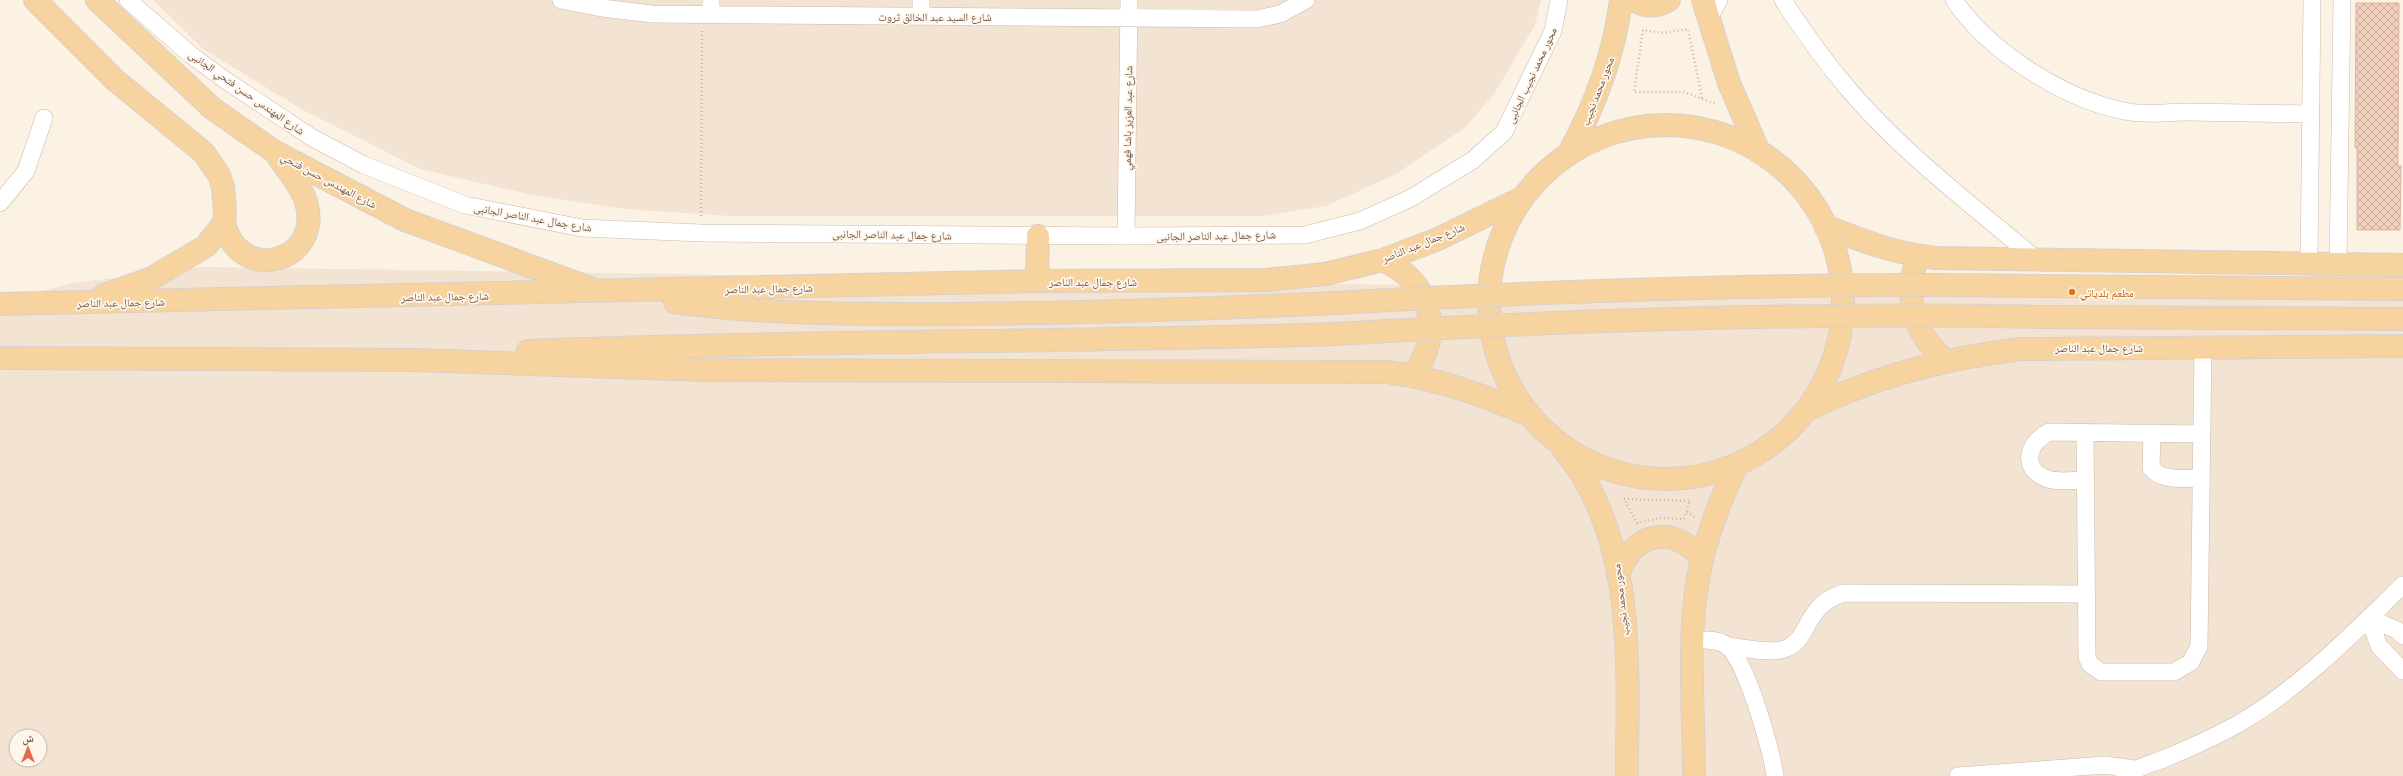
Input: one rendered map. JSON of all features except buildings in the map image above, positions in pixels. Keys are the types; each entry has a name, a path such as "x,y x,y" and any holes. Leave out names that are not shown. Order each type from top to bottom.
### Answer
{"main road":[{"path":"34,0 115,80 204,153 219,175 225,211 224,223 226,232 237,249 254,259 273,260 283,258 299,246 305,237 307,227 308,214 306,201 275,152"},
{"name":"شارع المهندس حسن فتحي","path":"97,0 213,109 275,152 405,220 602,292"},
{"name":"محور محمد نجيب","path":"1568,155 1589,115 1606,73 1614,44 1621,0"},
{"path":"1634,0 1646,6 1655,6 1669,0"},
{"path":"1706,10 1729,83 1759,152"},
{"path":"1663,126 1696,128 1729,137 1759,152 1786,172 1804,192 1825,226 1836,252 1842,279 1843,308 1840,336 1832,363 1820,389 1805,412 1774,442 1737,464 1711,473 1684,478 1656,478 1629,475 1603,467 1578,456 1555,440 1529,415 1512,391 1500,365 1492,337 1488,308 1490,279 1496,250 1507,223 1522,198 1543,175 1568,155 1597,139 1629,129 1663,126"},
{"name":"شارع جمال عبد الناصر","path":"1,303 69,303 602,292 1037,281 1266,280 1325,274 1383,260 1438,239 1522,198"},
{"path":"69,303 130,287 173,268 206,246 224,223"},
{"path":"1825,226 1872,246 1918,256 2037,260 2403,265"},
{"path":"1037,281 1038,236"},
{"path":"1918,256 1911,284 1913,313 1925,340 1946,361"},
{"path":"1383,260 1405,272 1421,292 1426,304 1429,316 1429,341 1420,365 1413,375"},
{"path":"602,292 681,303 762,310 842,314 1037,313 1334,303 1583,290 1714,286 1914,284 2403,290"},
{"path":"415,360 508,352 619,347 1173,339 1336,334 1708,317 1936,315 2403,320"},
{"name":"شارع جمال عبد الناصر","path":"1805,412 1837,395 1873,381 1946,361 2021,349 2203,346 2403,346"},
{"path":"0,358 415,360 703,370 1380,372 1413,375 1461,387 1529,415"},
{"name":"محور محمد نجيب","path":"1555,440 1575,465 1595,499 1610,539 1618,575 1627,676 1627,776"},
{"path":"1694,776 1694,640 1698,580 1702,558 1711,526 1737,464"},
{"path":"1618,575 1623,560 1633,548 1647,540 1662,536 1678,539 1692,546 1702,558"}],"street":[{"name":"شارع المهندس حسن فتحي الجانبى","path":"128,0 159,28 214,72 311,137"},
{"name":"شارع السيد عبد الخالق ثروت","path":"561,0 602,8 652,14 708,10 921,8 1129,17 1257,19 1280,14 1306,0"},
{"name":"شارع عبد العزيز باشا فهمي","path":"1126,236 1129,0"},
{"name":"محور محمد نجيب الجانبى","path":"1473,160 1504,132 1553,31 1559,0"},
{"path":"1706,10 1719,0"},
{"path":"1783,0 1805,34 1850,91 1937,176 2037,260"},
{"path":"1954,0 1984,34 2016,61 2051,83 2089,100 2129,112 2310,114"},
{"path":"2309,264 2312,0"},
{"path":"2338,264 2342,0"},
{"path":"0,203 26,172 44,118"},
{"name":"شارع جمال عبد الناصر الجانبى","path":"311,137 364,165 465,205 582,228 701,233 1038,236 1305,234 1360,221 1385,210 1411,198 1473,160"},
{"path":"2085,432 2086,651 2090,664 2101,672 2174,672 2191,662 2199,646 2203,346"},
{"path":"2085,480 2050,480 2040,476 2032,467 2029,457 2032,446 2038,437 2049,432 2201,434"},
{"path":"2152,433 2151,468 2154,472 2162,477 2201,478"},
{"path":"1958,776 2104,765 2129,772 2200,744 2244,720 2295,684 2369,618 2403,585"},
{"path":"1694,640 1716,642 1728,646 1780,650 1793,645 1802,636 1817,610 1828,599 1843,593 2086,594"},
{"path":"2369,618 2397,630 2403,636"},
{"path":"2369,618 2379,646 2403,672"},
{"path":"1728,646 1739,664 1764,722 1775,776"}],"path":[{"path":"701,233 708,10"},
{"path":"1688,29 1702,98 1684,92 1634,92 1644,30 1664,33 1688,29"},
{"path":"1624,499 1690,501 1684,519 1660,518 1637,523 1624,499"}],"shaded area":[{"path":"153,0 1541,0 1535,25 1494,94 1466,127 1396,174 1326,206 1262,216 731,216 625,209 532,195 420,169 303,110 203,49"},
{"path":"203,267 1672,289 2403,293 2403,776 0,776 0,296 25,295 74,283"}],"place":[{"name":"مطعم بلدياتي","path":"2072,292"}]}
